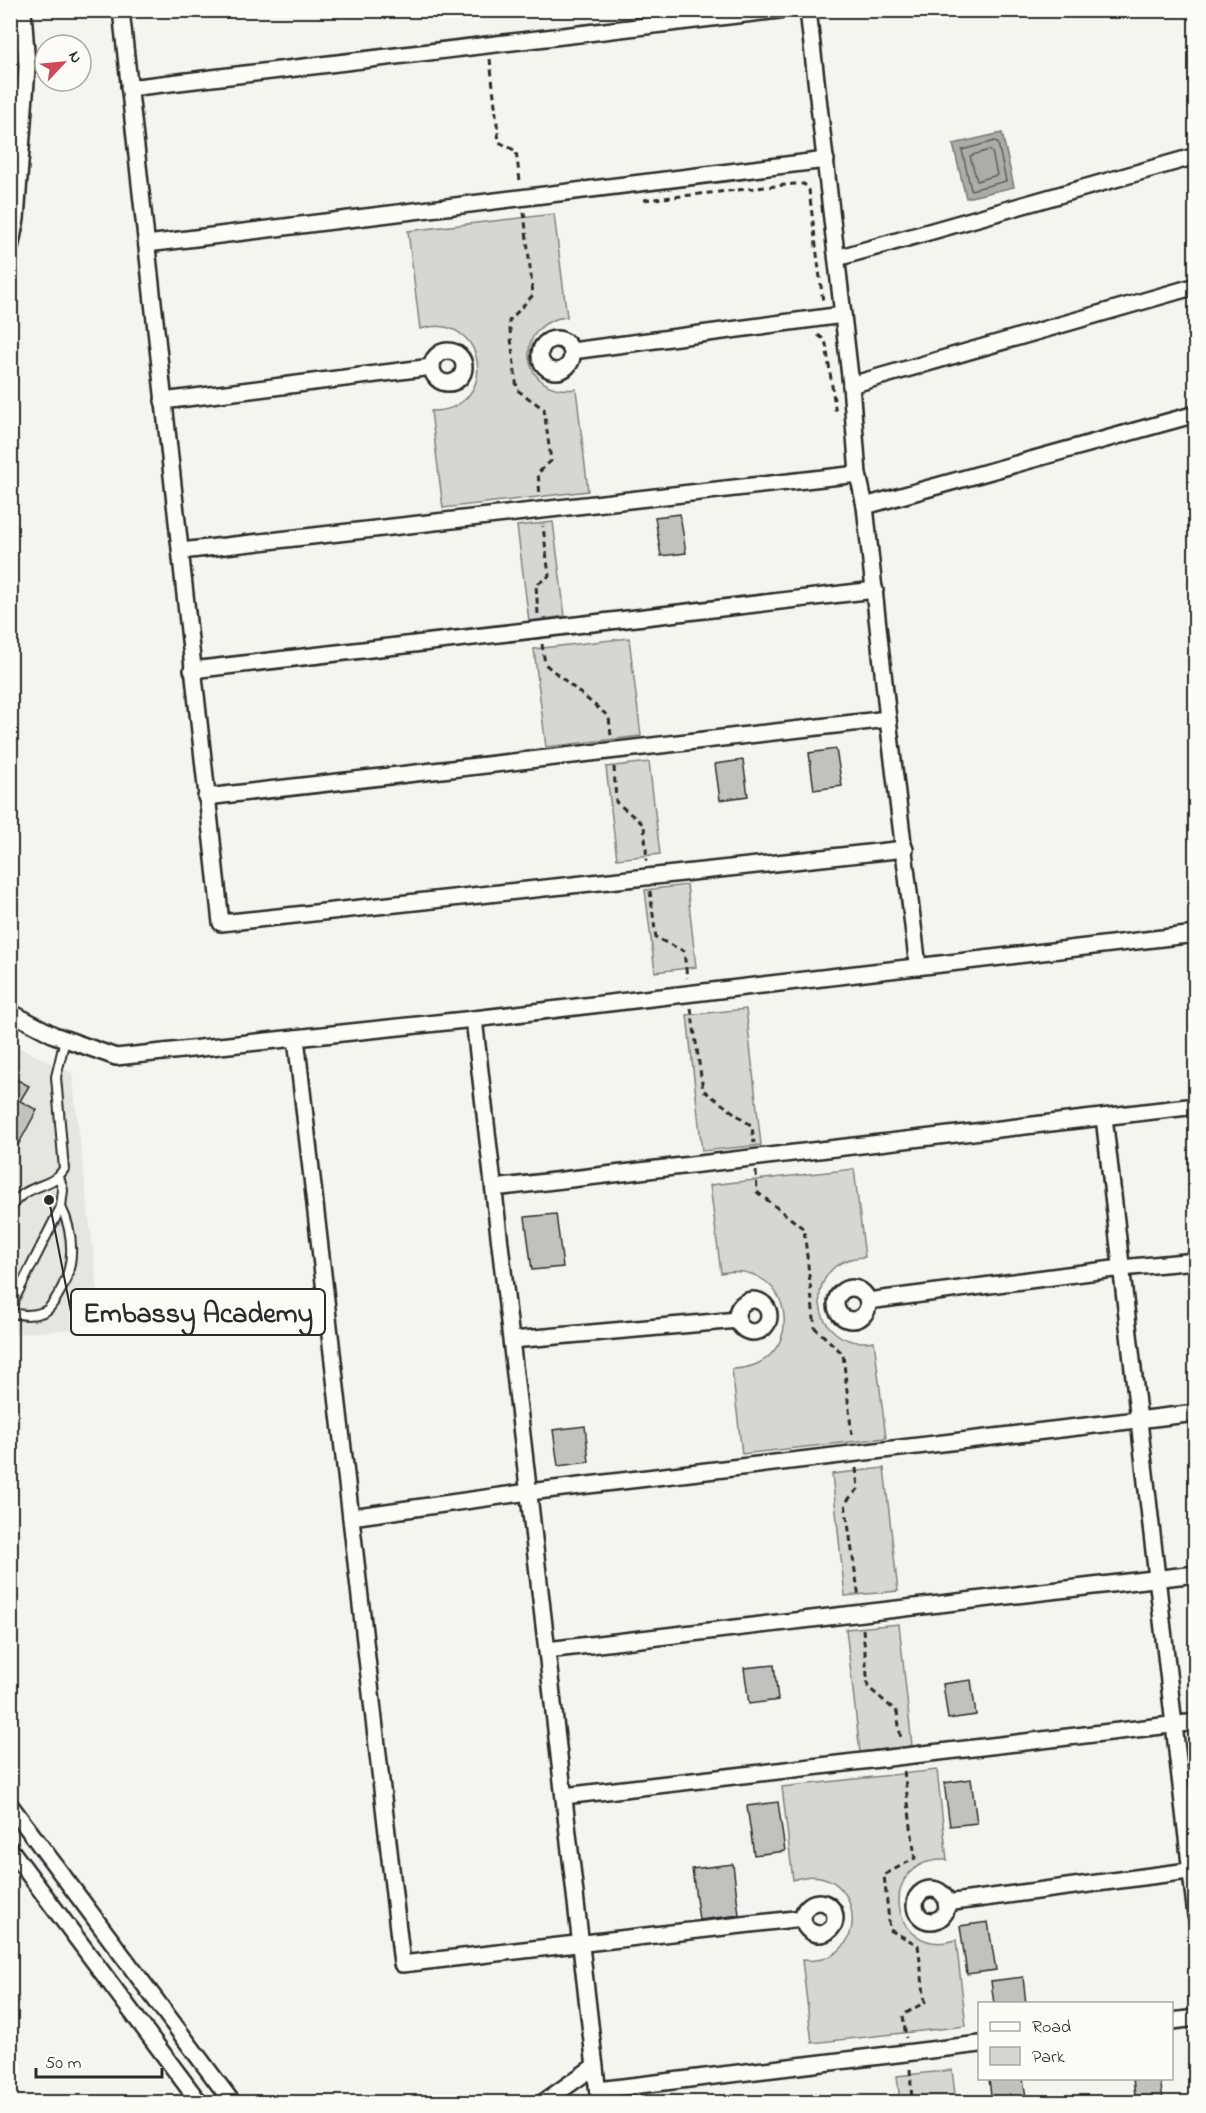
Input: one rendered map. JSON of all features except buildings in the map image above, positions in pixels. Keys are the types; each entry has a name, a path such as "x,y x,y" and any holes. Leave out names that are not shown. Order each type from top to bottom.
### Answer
{"street":[{"path":"10,248 16,219 27,67 23,10"},
{"path":"121,10 221,923 905,849"},
{"path":"129,88 779,10"},
{"path":"808,10 851,385 858,474 866,506 888,718 918,967"},
{"path":"837,258 1196,156"},
{"path":"147,244 826,160"},
{"path":"851,385 1196,286"},
{"path":"572,351 843,315"},
{"path":"163,401 432,368"},
{"path":"866,506 1196,414"},
{"path":"181,551 858,474"},
{"path":"192,670 875,590"},
{"path":"206,796 888,718"},
{"path":"10,1012 65,1039 116,1057 474,1019 1196,934"},
{"path":"474,1019 599,2096 978,2044"},
{"path":"296,1038 402,1964 803,1918"},
{"path":"494,1188 1196,1106"},
{"path":"1104,1117 1174,1725 1193,1870 1196,1916"},
{"path":"868,1301 1121,1268 1196,1261"},
{"path":"512,1340 738,1320"},
{"path":"351,1516 529,1492 1196,1413"},
{"path":"547,1650 1196,1574"},
{"path":"564,1796 1196,1722"},
{"path":"10,1805 232,2103"},
{"path":"10,1849 199,2103"},
{"path":"946,1903 1193,1870"},
{"path":"1173,2021 1196,2018"},
{"path":"544,2103 595,2066"}],"lane":[{"path":"10,1209 22,1195 59,1177 64,1169 56,1077 65,1039"},
{"path":"10,1308 61,1207 63,1190 59,1177"},
{"path":"10,1313 31,1316 49,1309 60,1292 70,1268 71,1241 69,1223 61,1207"}],"path":[{"path":"489,45 499,142 516,151 533,295 509,321 517,390 544,409 551,461 537,473 549,576 536,585 539,629 545,664 609,717 616,802 644,825 656,938 684,951 703,1090 752,1126 757,1192 804,1229 815,1328 843,1354 858,1489 845,1503 861,1612 868,1687 897,1712 915,1858 884,1875 890,1930 918,1945 925,2002 903,2015 909,2053 912,2103"}],"shaded area":[{"path":"10,1043 72,1073 102,1327 11,1334"}],"green space":[{"path":"554,214 567,317 549,322 537,331 530,344 529,358 533,371 543,382 557,388 576,389 588,491 443,508 431,411 454,407 469,395 476,380 477,362 472,346 460,333 443,327 420,329 408,231"},
{"path":"553,522 565,616 529,621 517,526"},
{"path":"629,638 641,736 546,747 534,649"},
{"path":"649,762 660,854 617,859 606,767"},
{"path":"687,885 696,967 655,972 645,890"},
{"path":"746,1009 761,1145 702,1151 687,1015"},
{"path":"854,1169 865,1257 843,1262 829,1273 821,1288 820,1304 825,1320 836,1333 852,1341 874,1341 886,1438 742,1454 732,1369 757,1364 773,1351 782,1334 784,1315 778,1297 766,1282 746,1273 721,1273 710,1185"},
{"path":"884,1468 898,1591 845,1596 832,1474"},
{"path":"899,1624 912,1746 860,1752 846,1629"},
{"path":"937,1770 947,1860 924,1863 909,1874 901,1889 899,1906 905,1922 916,1935 933,1942 956,1940 966,2026 812,2043 802,1960 826,1958 842,1947 851,1932 852,1914 846,1896 834,1883 817,1877 793,1880 782,1787"},
{"path":"952,2070 956,2102 900,2102 897,2076"}],"water":[{"path":"1002,133 1014,187 966,198 953,144"}],"place":[{"name":"Embassy Academy","path":"49,1200"}]}
